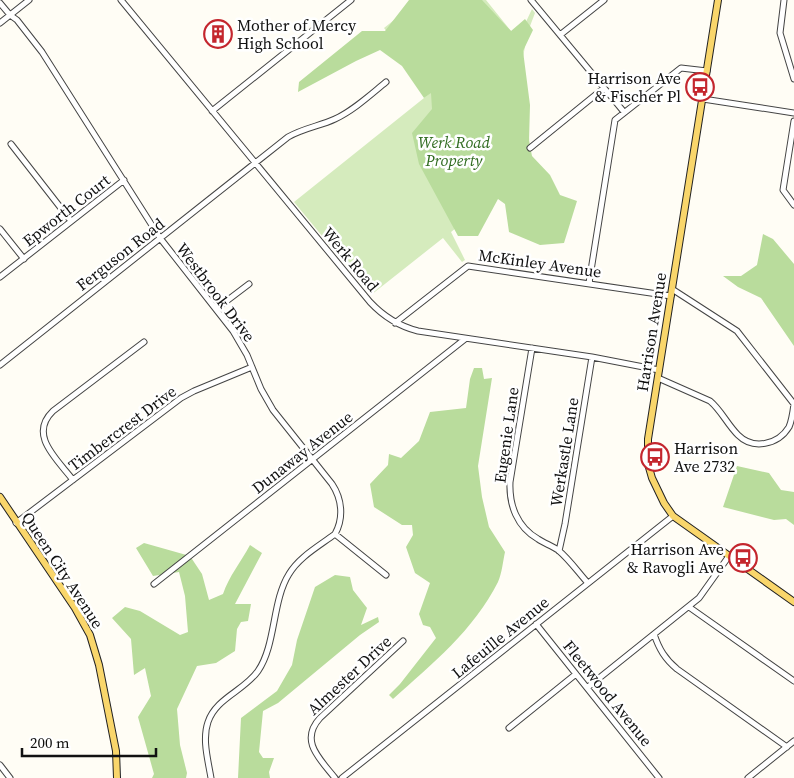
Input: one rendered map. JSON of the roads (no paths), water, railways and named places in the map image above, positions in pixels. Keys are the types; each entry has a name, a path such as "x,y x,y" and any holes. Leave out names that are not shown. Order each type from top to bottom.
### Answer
{"main road":[{"name":"Harrison Avenue","path":"718,0 647,449 648,464 658,493 673,516 794,602"},
{"name":"Queen City Avenue","path":"0,497 69,599 90,635 100,665 114,744 117,778"}],"street":[{"path":"0,23 29,0"},
{"name":"Werk Road","path":"121,0 370,302 395,323 418,331 592,357 659,370"},
{"path":"212,111 351,0"},
{"path":"531,0 624,112"},
{"path":"560,35 604,0"},
{"path":"784,0 780,33 794,79"},
{"name":"Westbrook Drive","path":"0,4 17,20 42,52 160,238 241,344 272,410 332,484 339,496 341,508 338,528 335,534"},
{"path":"589,283 615,120 681,68 707,71"},
{"name":"Ferguson Road","path":"0,365 255,163 297,132 344,114 386,82"},
{"path":"530,148 604,88"},
{"path":"703,99 794,113"},
{"path":"794,121 783,190 794,206"},
{"path":"11,144 71,221"},
{"name":"Epworth Court","path":"0,277 124,180"},
{"path":"0,229 24,259"},
{"name":"McKinley Avenue","path":"395,323 468,266 589,283 672,292 737,331 794,404"},
{"path":"216,309 249,284"},
{"name":"Dunaway Avenue","path":"154,584 465,339"},
{"path":"73,480 44,440 43,429 45,420 53,411 144,342"},
{"name":"Eugenie Lane","path":"532,348 510,482 511,499 516,516 525,529 537,539 559,551 587,582"},
{"name":"Werkastle Lane","path":"559,551 592,357"},
{"name":"Timbercrest Drive","path":"16,523 181,398 252,367"},
{"path":"658,378 710,401 716,406 736,434 753,443 769,442 785,433 792,418 794,404"},
{"name":"Lafeuille Avenue","path":"342,778 587,582 673,516"},
{"path":"211,778 205,738 210,716 219,704 247,683 259,670 288,574 302,560 335,534 386,575"},
{"path":"588,687 689,608 705,591 730,556"},
{"path":"689,608 794,681"},
{"name":"Fleetwood Avenue","path":"536,624 660,778"},
{"path":"654,634 663,654 677,669 787,746"},
{"name":"Almester Drive","path":"335,778 312,747 313,726 403,641"},
{"path":"509,728 576,674"},
{"path":"748,778 794,741"},
{"path":"0,765 10,778"}],"place":[{"name":"Mother of Mercy High School","path":"218,34"},
{"name":"Harrison Ave & Fischer Pl","path":"700,87"},
{"name":"Harrison Ave 2732","path":"655,457"},
{"name":"Harrison Ave & Ravogli Ave","path":"743,558"}],"park label":[{"name":"Werk Road Property","path":"454,151"}]}
